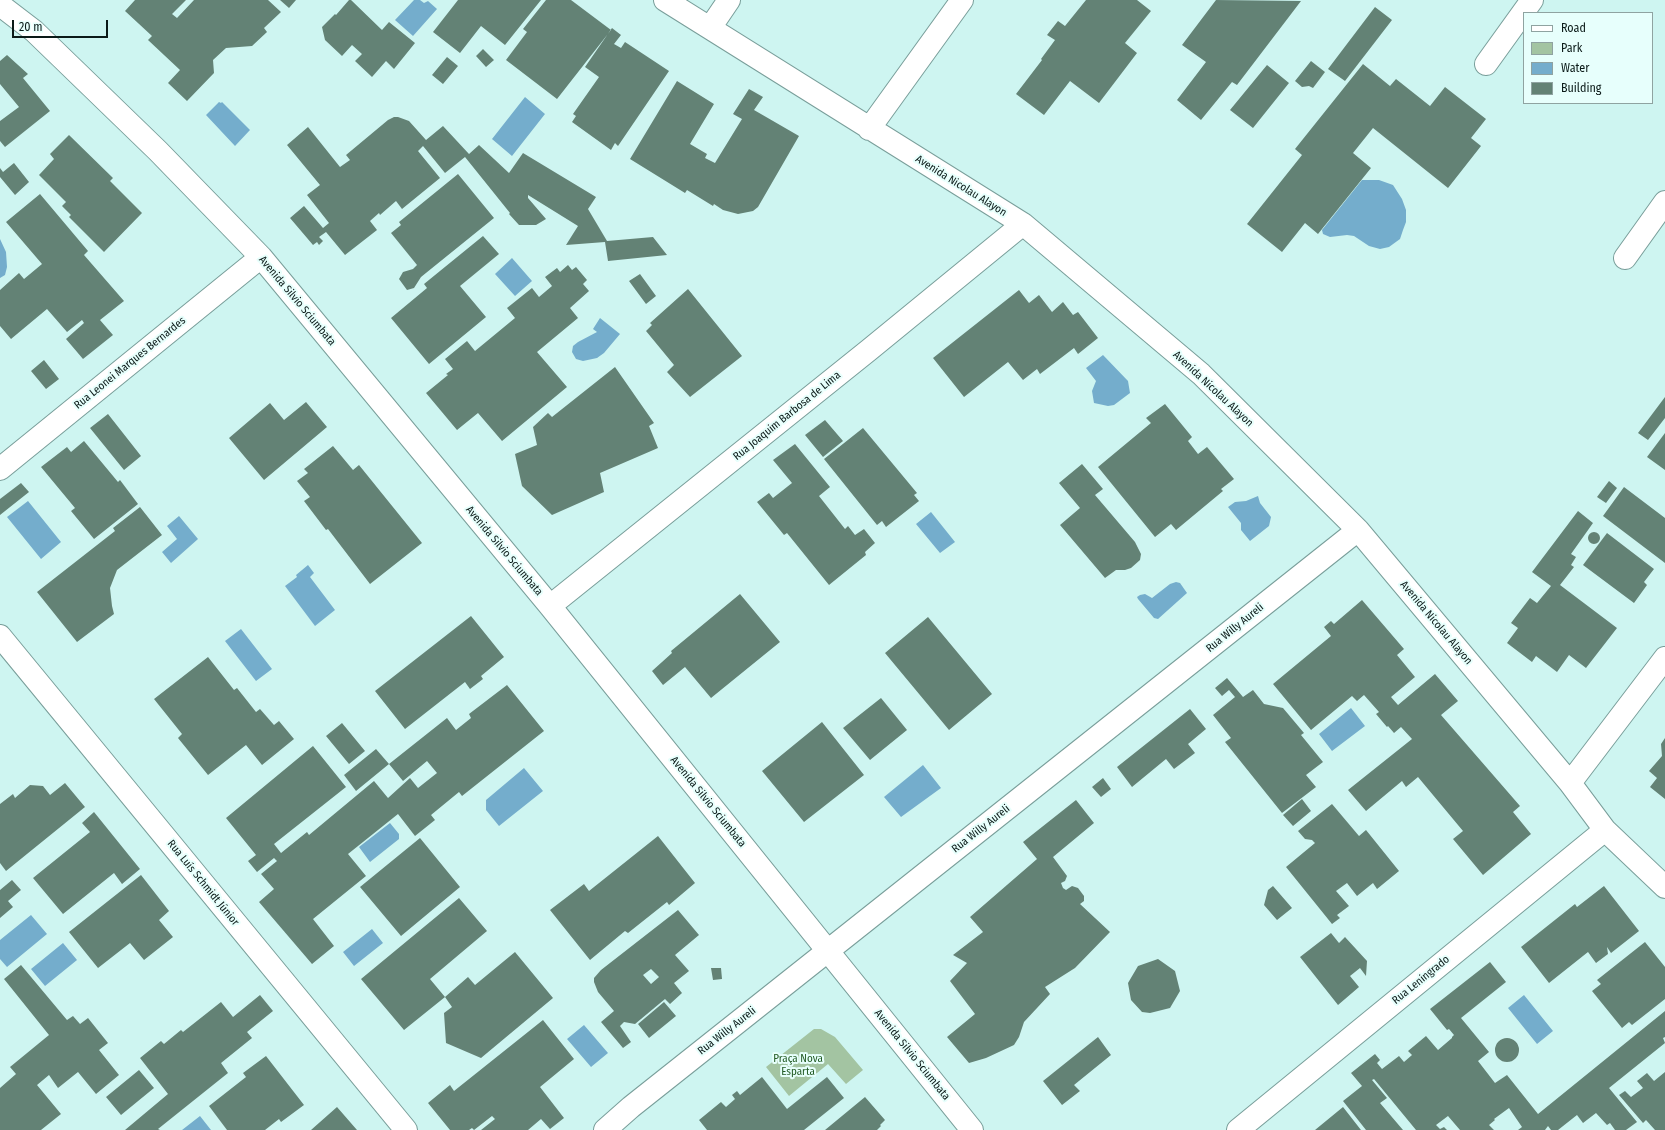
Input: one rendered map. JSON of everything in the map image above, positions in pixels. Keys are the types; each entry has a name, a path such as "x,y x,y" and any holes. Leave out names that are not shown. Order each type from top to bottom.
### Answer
{"street":[{"name":"Avenida Nicolau Alayon","path":"665,0 1022,224 1201,374 1358,530 1570,783 1605,830 1665,887"},
{"path":"710,28 729,0"},
{"path":"869,129 962,0"},
{"path":"1523,12 1532,0"},
{"name":"Avenida Silvio Sciumbata","path":"0,5 34,31 158,151 261,257 550,606 827,952 972,1130"},
{"path":"1486,64 1523,13"},
{"path":"1625,258 1665,202"},
{"name":"Rua Joaquim Barbosa de Lima","path":"550,606 870,350 1022,224"},
{"name":"Rua Leonei Marques Bernardes","path":"0,469 261,257"},
{"name":"Rua Willy Aureli","path":"605,1130 631,1107 1358,530"},
{"name":"Rua Luís Schmidt Júnior","path":"0,636 406,1130"},
{"path":"1570,783 1665,658"},
{"name":"Rua Leningrado","path":"1238,1130 1605,830"}],"green space":[{"name":"Praça Nova Esparta","path":"814,1029 821,1029 835,1037 863,1070 846,1084 828,1064 789,1096 766,1067"}],"water":[{"path":"414,0 420,0 424,3 428,1 437,9 413,36 395,20"},
{"path":"525,97 545,114 512,156 492,139"},
{"path":"219,102 222,102 250,130 235,146 206,115"},
{"path":"1362,180 1379,180 1393,185 1402,199 1406,210 1406,222 1400,239 1389,247 1380,249 1369,246 1354,236 1347,235 1330,237 1323,234 1322,230"},
{"path":"0,239 6,252 7,267 5,275 0,278"},
{"path":"512,258 532,281 515,296 495,274"},
{"path":"600,318 620,334 604,353 597,358 583,361 576,359 572,352 573,346 597,332 593,329"},
{"path":"1103,355 1128,381 1130,393 1114,405 1108,406 1094,403 1092,391 1096,381 1086,368"},
{"path":"1258,496 1260,503 1271,517 1269,526 1250,541 1241,530 1241,523 1228,507 1235,502 1246,501"},
{"path":"28,501 61,542 41,559 7,517"},
{"path":"931,512 955,542 940,553 916,524"},
{"path":"179,516 198,539 171,563 162,552 177,539 167,526"},
{"path":"308,565 314,573 310,577 335,610 315,626 285,586 297,577 296,575"},
{"path":"1176,582 1180,583 1187,593 1158,619 1154,618 1137,597 1145,594 1152,598 1170,584"},
{"path":"241,629 272,669 256,681 225,641"},
{"path":"1351,708 1365,726 1332,751 1319,734"},
{"path":"923,765 941,788 901,817 884,797"},
{"path":"524,768 543,791 499,826 486,810 486,800"},
{"path":"390,823 399,834 399,839 370,862 359,847"},
{"path":"31,915 47,934 7,967 0,959 0,940"},
{"path":"372,929 383,943 354,966 343,952"},
{"path":"63,943 77,960 45,986 31,969"},
{"path":"1524,995 1553,1031 1537,1044 1508,1008"},
{"path":"584,1025 608,1053 591,1067 567,1039"},
{"path":"200,1116 211,1130 182,1130"}],"building":[{"path":"135,0 186,0 172,14 177,18 194,0 268,0 281,12 264,28 267,32 252,46 226,48 213,60 214,73 187,101 168,83 180,70 148,40 152,36 125,11"},
{"path":"280,0 296,0 289,8"},
{"path":"349,0 351,0 382,30 389,22 415,43 394,69 386,61 372,77 355,61 362,54 352,45 342,56 325,40 322,27 335,14 336,15"},
{"path":"458,0 541,0 505,45 481,26 460,53 433,32"},
{"path":"546,0 571,0 611,30 557,99 506,60 527,32 523,29"},
{"path":"1086,0 1137,0 1151,11 1125,43 1137,53 1099,103 1070,81 1044,115 1016,94 1055,40 1047,35 1058,21 1065,26"},
{"path":"1216,0 1301,1 1237,85 1232,82 1201,120 1177,100 1206,62 1182,45"},
{"path":"1375,7 1392,20 1345,81 1328,69"},
{"path":"612,28 621,35 614,44 621,48 625,42 669,71 618,146 615,143 611,150 572,122 576,116 573,114 599,77 585,67"},
{"path":"483,49 494,60 486,67 476,56"},
{"path":"7,55 28,74 23,78 50,111 5,147 0,141 0,121 19,107 0,84 0,61"},
{"path":"447,57 458,66 443,84 432,75"},
{"path":"1311,61 1325,72 1313,88 1309,86 1302,87 1295,81"},
{"path":"1363,64 1390,86 1396,79 1430,106 1445,87 1486,119 1471,138 1481,146 1448,188 1373,128 1353,153 1371,168 1318,234 1305,223 1282,252 1247,224 1302,155 1295,149"},
{"path":"1267,65 1289,83 1253,128 1230,110"},
{"path":"677,81 714,104 690,144 707,154 705,158 715,163 742,119 733,114 749,89 763,97 754,110 799,136 758,207 753,211 738,214 723,210 714,204 713,206 687,190 685,193 630,159"},
{"path":"394,117 409,121 426,140 443,126 469,154 479,145 509,173 523,153 596,197 588,209 607,241 653,237 667,255 608,261 605,242 566,245 578,226 528,195 528,198 546,219 536,225 519,225 465,157 445,173 423,146 418,151 440,178 402,209 396,201 380,215 379,213 370,221 377,230 345,255 326,232 319,237 323,241 319,245 317,242 313,245 290,218 304,206 323,228 329,223 307,195 320,185 287,145 308,127 340,167 350,160 346,155 388,120"},
{"path":"69,135 113,178 110,181 142,213 104,252 69,217 71,215 62,206 66,202 39,175 54,159 50,154"},
{"path":"14,163 29,182 15,195 0,177 0,168 3,172"},
{"path":"458,174 494,218 421,277 414,288 407,290 399,279 403,272 413,269 417,265 391,233 401,225 399,222"},
{"path":"40,194 88,251 84,255 124,301 100,320 113,335 83,359 66,339 84,323 82,320 67,332 47,309 11,339 0,326 0,290 19,273 24,279 42,264 6,222"},
{"path":"483,236 499,254 460,286 486,317 429,364 391,318 427,288 424,284"},
{"path":"568,265 572,270 576,267 587,280 583,284 589,291 570,308 578,318 537,352 567,387 502,441 478,413 457,430 426,393 453,369 445,359 467,341 475,351 515,318 507,308 532,288 539,297 552,286 545,277 557,268 560,272"},
{"path":"640,274 656,296 646,304 629,281"},
{"path":"688,289 742,356 690,397 667,372 674,365 646,331 652,325 650,323"},
{"path":"1019,290 1029,303 1039,295 1052,312 1063,302 1073,315 1078,312 1098,338 1078,354 1074,348 1040,374 1037,369 1023,380 1008,362 964,397 933,358"},
{"path":"44,360 59,379 46,389 31,371"},
{"path":"615,367 654,423 649,426 658,448 600,473 604,492 552,515 522,486 515,454 537,445 533,427 548,413 552,417"},
{"path":"1665,397 1665,418 1648,440 1638,433"},
{"path":"306,402 327,427 264,480 229,438 270,403 284,420"},
{"path":"1165,404 1192,437 1188,441 1198,454 1207,447 1234,479 1221,489 1223,491 1176,530 1171,524 1155,537 1098,467 1151,423 1146,418"},
{"path":"108,414 141,456 124,470 90,428"},
{"path":"825,420 843,441 823,457 805,435"},
{"path":"863,428 917,493 914,495 919,501 886,527 882,521 877,525 824,459"},
{"path":"1665,433 1665,470 1647,457"},
{"path":"84,441 118,482 120,480 138,504 94,539 71,511 75,508 41,467 67,447 71,452"},
{"path":"795,444 830,487 819,496 845,529 848,526 855,535 864,529 875,543 865,552 866,555 829,585 787,533 784,535 757,502 769,493 773,498 792,483 773,460"},
{"path":"333,446 353,470 359,465 422,543 370,584 328,529 326,530 304,501 310,497 297,481 308,473 304,469"},
{"path":"1082,464 1103,489 1095,495 1135,542 1141,554 1140,560 1131,568 1116,570 1105,578 1060,525 1080,508 1059,483"},
{"path":"1609,481 1617,488 1606,503 1597,497"},
{"path":"21,483 29,492 0,515 0,499"},
{"path":"1624,487 1665,518 1665,563 1603,516"},
{"path":"140,507 162,535 117,570 110,588 114,614 77,642 37,592 115,531 113,528"},
{"path":"1578,511 1593,523 1571,554 1576,557 1571,565 1574,567 1560,585 1617,628 1586,668 1569,655 1557,672 1536,656 1532,662 1507,643 1518,628 1511,623 1530,598 1537,603 1551,586 1532,572"},
{"path":"1592,532 1596,532 1600,538 1596,544 1592,544 1588,540 1588,536"},
{"path":"1607,533 1654,569 1644,582 1647,585 1634,603 1583,565"},
{"path":"740,594 780,642 711,698 685,667 663,685 652,671 672,653 671,651"},
{"path":"1362,600 1404,649 1397,655 1415,677 1391,697 1398,705 1435,674 1458,701 1441,715 1520,806 1513,812 1531,834 1483,875 1453,839 1463,831 1418,777 1406,787 1402,781 1366,811 1348,790 1412,739 1401,727 1394,733 1388,726 1387,727 1376,714 1379,712 1364,695 1357,701 1352,696 1311,730 1273,684 1331,636 1324,627 1331,621 1334,624"},
{"path":"471,616 504,657 481,676 483,679 470,689 465,682 405,729 375,691"},
{"path":"928,617 992,694 949,730 885,653"},
{"path":"208,657 234,690 237,688 256,712 260,709 274,725 279,721 294,739 262,765 246,745 208,775 178,738 182,734 154,699"},
{"path":"1227,678 1243,697 1253,690 1264,704 1283,708 1304,733 1301,735 1323,762 1306,775 1316,787 1282,813 1225,742 1231,738 1213,715 1235,697 1229,690 1222,696 1215,688"},
{"path":"507,685 544,731 462,796 459,792 431,815 435,820 415,836 398,814 348,854 366,876 313,919 334,946 312,964 259,902 274,889 261,874 277,861 274,858 257,872 248,861 256,855 226,818 313,746 346,787 274,844 281,853 307,832 309,835 374,781 388,798 410,778 418,788 437,773 427,761 403,781 389,764 447,718 456,730 471,718 469,714"},
{"path":"881,698 907,730 870,760 843,728"},
{"path":"1190,709 1206,729 1188,744 1195,753 1174,769 1166,759 1132,787 1117,767"},
{"path":"822,722 864,775 804,822 762,771"},
{"path":"342,723 365,751 349,764 326,736"},
{"path":"1665,738 1665,799 1650,787 1657,778 1649,771 1662,756 1661,744"},
{"path":"376,749 389,764 356,791 344,775"},
{"path":"1103,778 1111,789 1101,797 1092,787"},
{"path":"65,783 85,807 6,871 0,863 0,804 13,794 15,798 30,785 43,786 50,795"},
{"path":"1302,799 1311,811 1293,826 1283,815"},
{"path":"1076,800 1094,823 1053,857 1067,876 1065,881 1061,883 1063,888 1066,890 1072,886 1078,888 1084,896 1084,901 1080,904 1110,932 1075,968 1045,987 1050,994 1024,1022 1019,1037 1014,1045 986,1058 969,1063 947,1037 975,1014 950,981 967,963 953,955 983,932 970,917 1037,859 1023,842"},
{"path":"1332,804 1359,836 1366,830 1399,871 1377,889 1373,883 1357,896 1347,883 1336,891 1349,906 1337,915 1340,918 1332,924 1286,867 1315,843 1312,840 1305,839 1298,831"},
{"path":"94,812 140,869 122,884 114,873 63,914 33,878 90,832 82,823"},
{"path":"658,836 695,883 669,905 667,902 628,933 625,931 590,960 550,910 584,884 589,891"},
{"path":"420,838 460,887 401,936 360,887"},
{"path":"141,875 169,911 159,920 173,937 144,960 130,943 98,968 69,932"},
{"path":"12,880 21,890 8,901 13,907 0,918 0,890"},
{"path":"1273,886 1292,908 1277,920 1264,905 1268,890"},
{"path":"1604,886 1639,931 1611,953 1607,947 1608,954 1596,963 1588,952 1549,983 1521,947 1575,904 1577,907"},
{"path":"459,898 487,931 430,979 445,997 404,1030 361,979"},
{"path":"678,910 699,935 675,955 689,971 674,983 682,993 670,1004 665,999 635,1024 624,1022 620,1026 631,1042 623,1048 601,1022 614,1011 598,992 594,982 594,978 601,970","holes":["651,969 659,977 651,984 643,975"]},
{"path":"1331,933 1339,943 1345,937 1367,961 1366,976 1360,968 1350,976 1359,987 1338,1005 1300,957"},
{"path":"1645,942 1665,967 1665,999 1632,1025 1629,1022 1622,1028 1592,991 1601,984 1597,980"},
{"path":"515,952 553,998 481,1058 446,1043 444,1013 452,1007 445,997 468,977 475,985"},
{"path":"1158,959 1175,971 1180,991 1170,1008 1150,1013 1142,1012 1131,1000 1128,983 1138,966"},
{"path":"1490,962 1506,982 1461,1018 1489,1052 1478,1061 1495,1083 1507,1075 1538,1114 1665,1011 1665,1037 1663,1038 1665,1043 1609,1088 1637,1122 1626,1130 1615,1130 1610,1123 1607,1125 1596,1113 1583,1123 1577,1115 1558,1130 1551,1130 1548,1126 1545,1130 1518,1130 1522,1127 1509,1108 1494,1119 1495,1120 1489,1125 1494,1130 1460,1130 1448,1116 1436,1125 1440,1129 1444,1127 1447,1130 1416,1130 1374,1079 1372,1080 1387,1098 1380,1103 1403,1130 1366,1130 1343,1101 1362,1086 1351,1073 1375,1054 1380,1060 1377,1063 1382,1069 1399,1056 1404,1062 1412,1055 1408,1051 1426,1036 1438,1050 1454,1035 1449,1029 1447,1030 1430,1009"},
{"path":"21,965 67,1020 73,1016 80,1024 88,1018 108,1043 99,1050 119,1075 96,1094 78,1072 58,1088 49,1075 37,1085 61,1114 41,1130 0,1130 0,1088 16,1074 10,1067 49,1035 4,979"},
{"path":"711,968 721,968 722,979 713,980"},
{"path":"260,995 273,1011 247,1032 252,1038 221,1063 228,1073 158,1129 160,1130 125,1130 168,1094 140,1058 161,1041 164,1044 181,1030 183,1032 221,1002 233,1017"},
{"path":"664,1002 676,1016 649,1038 638,1024"},
{"path":"543,1020 574,1059 540,1087 564,1118 550,1129 541,1119 528,1130 481,1130 495,1119 492,1116 474,1130 472,1128 469,1130 450,1130 428,1103 450,1085 454,1091"},
{"path":"1098,1037 1111,1055 1074,1085 1080,1091 1062,1105 1043,1081"},
{"path":"1502,1038 1512,1038 1519,1045 1519,1055 1512,1062 1502,1062 1495,1055 1495,1045"},
{"path":"266,1056 304,1105 281,1122 279,1119 265,1130 227,1130 209,1106 246,1077 243,1073"},
{"path":"139,1070 154,1088 121,1115 106,1097"},
{"path":"1665,1072 1665,1130 1655,1130 1646,1120 1643,1123 1619,1095 1625,1091 1631,1097 1643,1088 1637,1081 1647,1073 1654,1081"},
{"path":"762,1077 787,1109 827,1077 844,1098 804,1130 707,1130 699,1120 721,1102 726,1107 735,1099 732,1095 737,1091 740,1095"},
{"path":"865,1097 885,1120 877,1130 825,1130"},
{"path":"337,1107 357,1130 311,1130"},
{"path":"1343,1107 1361,1130 1315,1130"}]}
